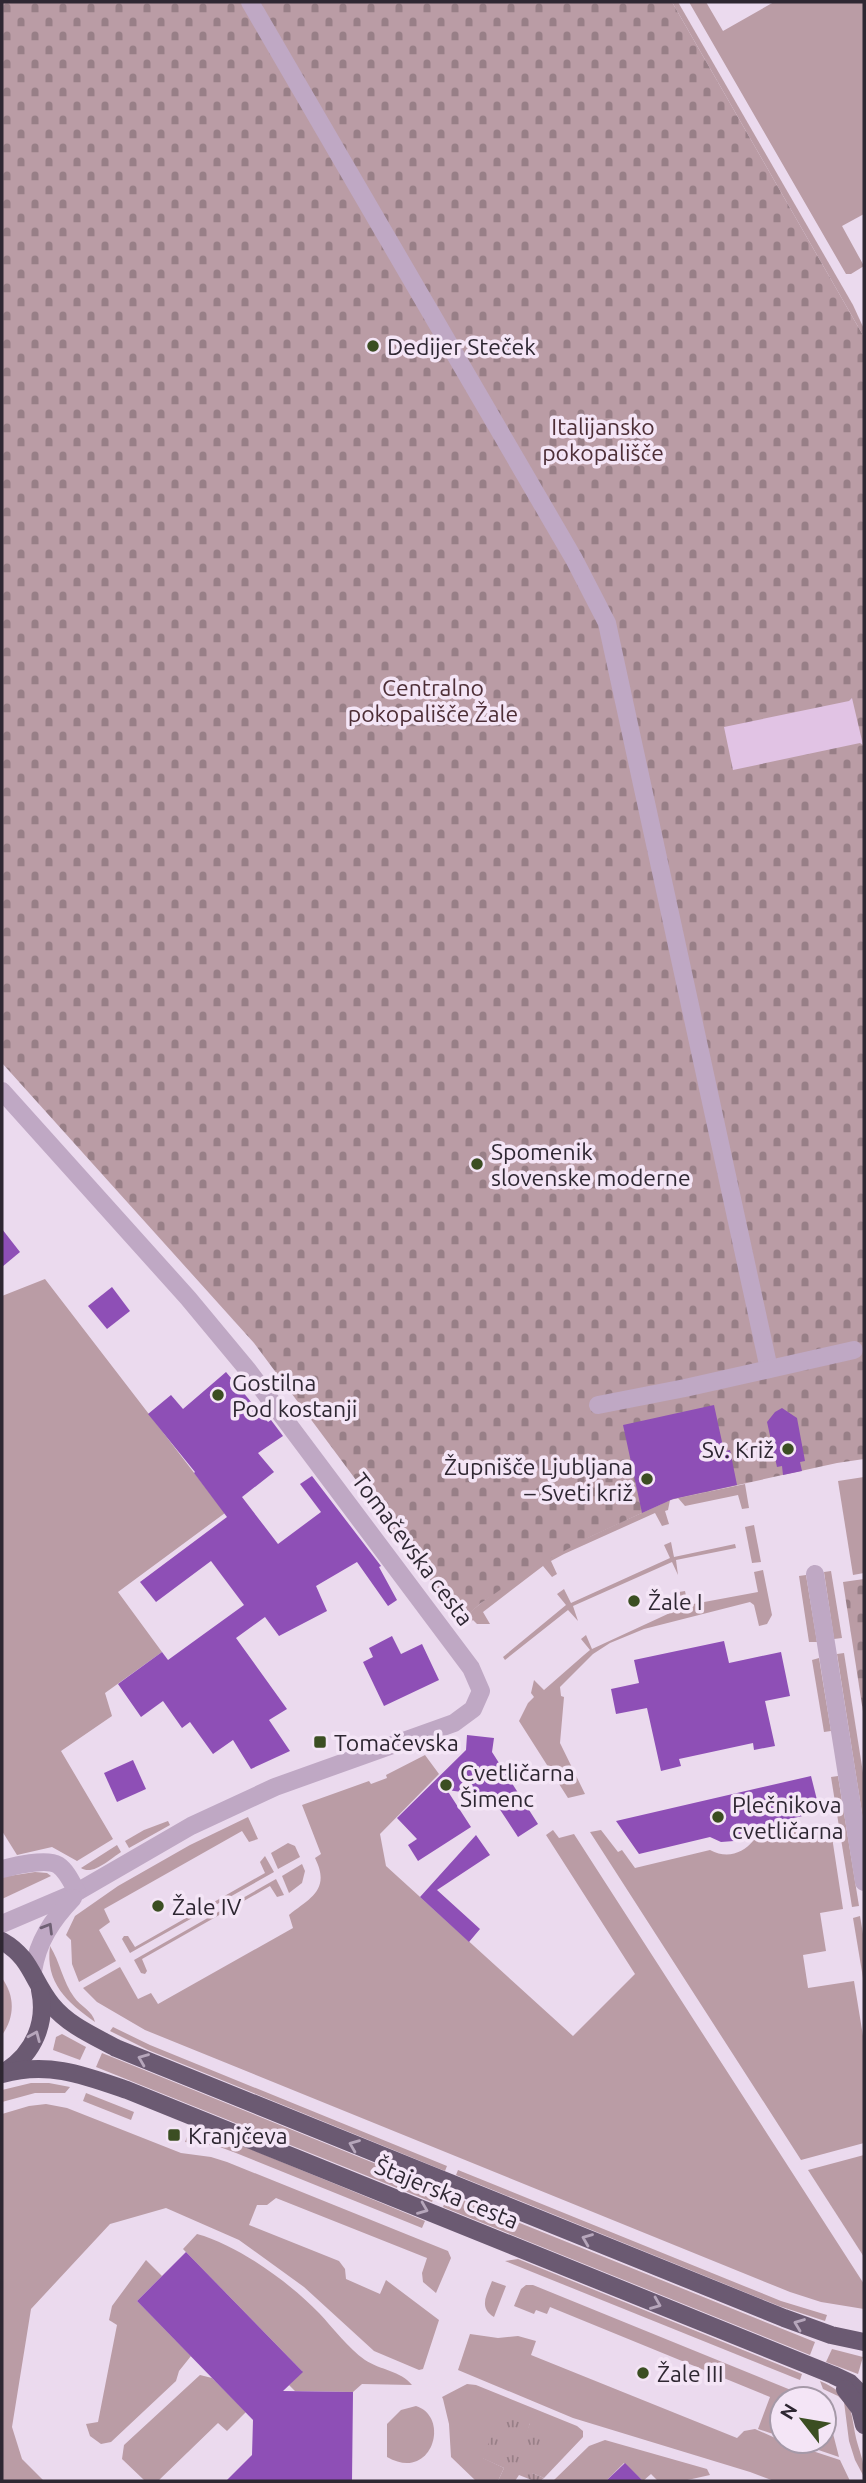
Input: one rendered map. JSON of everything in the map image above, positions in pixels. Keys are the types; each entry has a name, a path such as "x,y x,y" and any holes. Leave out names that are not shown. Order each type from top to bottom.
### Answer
{"main road":[{"name":"Štajerska cesta","path":"2,1941 18,1952 51,2005 65,2018 116,2048 797,2323 864,2342"},
{"name":"Štajerska cesta","path":"2,2073 19,2061 33,2043 41,2021 43,2009 36,1979"},
{"name":"Štajerska cesta","path":"2,2073 35,2067 57,2069 127,2090 834,2375 850,2384 864,2397"},
{"path":"834,2375 860,2409 864,2426"}],"street":[{"path":"250,2 574,559 607,623 769,1369"},
{"name":"Tomačevska cesta","path":"2,1091 188,1298 247,1369 471,1668 481,1691 473,1709 454,1723 275,1787 191,1826 77,1892 2,1924"},
{"path":"598,1405 854,1350"},
{"path":"815,1574 864,1882"},
{"path":"2,1870 32,1863 52,1863 65,1872 77,1892"},
{"name":"Tomačevska cesta","path":"36,1979 40,1944 48,1927 77,1892"}],"green space":[{"name":"Centralno pokopališče Žale","path":"2,2 672,2 864,337 864,1459 670,1500 592,1536 534,1567 481,1603 461,1621 254,1343 2,1063"},
{"path":"672,2 678,2 853,305 864,329 864,337"},
{"path":"689,2 706,2 723,31 774,2 864,2 864,214 842,226 864,266 846,274"},
{"path":"45,1279 225,1513 118,1592 162,1652 105,1693 112,1716 61,1751 113,1839 77,1861 52,1847 17,1855 2,1831 2,1296"},
{"path":"864,1477 864,1573 853,1575 838,1481"},
{"path":"745,1484 749,1508 742,1509 738,1495 685,1506 678,1498"},
{"path":"670,1500 668,1510 665,1511 669,1524 662,1526 655,1513 564,1554 551,1561 557,1574 552,1577 543,1566 483,1612 490,1624 477,1624 473,1620 463,1625 461,1621 483,1601 533,1567 587,1538"},
{"path":"754,1525 761,1562 752,1563 745,1527"},
{"path":"671,1542 674,1557 735,1544 736,1548 676,1560 678,1575 672,1562 573,1606 578,1621 568,1610 505,1660 503,1657 566,1605 557,1594 564,1589 571,1603 670,1558 664,1545"},
{"path":"763,1570 772,1615 767,1624 759,1626 754,1605 750,1602 644,1629 610,1643 593,1654 560,1687 561,1696 564,1697 560,1743 585,1794 568,1798 519,1721 534,1697 531,1693 534,1680 544,1690 590,1650 581,1639 586,1635 592,1649 685,1606 679,1592 685,1591 688,1605 758,1592 754,1572"},
{"path":"831,1571 842,1638 834,1639 824,1572"},
{"path":"806,1575 817,1642 809,1642 799,1576"},
{"path":"864,1579 864,1718 843,1582"},
{"path":"844,1653 864,1779 864,1826 837,1654"},
{"path":"819,1658 831,1731 824,1732 812,1660"},
{"path":"425,1755 439,1774 380,1834 386,1866 573,2036 635,1974 546,1835 553,1830 559,1838 574,1834 864,2284 864,2309 821,2302 790,2292 145,2030 97,2002 83,1988 120,1967 138,1999 151,1993 158,2004 293,1928 289,1915 311,1898 321,1878 315,1858 321,1854 302,1805 369,1781 371,1784 387,1778 386,1775"},
{"path":"838,1776 859,1906 852,1907 831,1777"},
{"path":"248,1817 258,1839 249,1842 242,1831 104,1909 110,1922 99,1930 116,1961 79,1982 72,1964 71,1940 66,1935 75,1916 118,1886 190,1845"},
{"path":"168,1821 170,1825 129,1848 125,1841"},
{"path":"830,1824 843,1909 820,1913 826,1951 803,1955 808,1988 854,1981 864,2042 864,2143 801,2160 590,1832 601,1830 618,1852 622,1850 635,1868 710,1850 734,1854 754,1840"},
{"path":"288,1843 295,1846 300,1857 278,1869 271,1853"},
{"path":"117,1845 121,1852 107,1862 91,1870 81,1868"},
{"path":"265,1856 274,1872 130,1953 122,1939 124,1936 128,1936 135,1947 265,1873 260,1862"},
{"path":"302,1864 305,1871 302,1883 289,1893 282,1876"},
{"path":"35,1872 51,1876 2,1899 2,1877"},
{"path":"276,1879 284,1895 277,1897 270,1886 142,1959 147,1971 145,1974 141,1973 134,1960"},
{"path":"860,1916 864,1940 864,1984 853,1918"},
{"path":"50,1946 70,1991 95,2022 75,2007 60,1990 51,1971"},
{"path":"2,1978 12,2007 2,2035"},
{"path":"113,2027 150,2045 447,2166 445,2171 148,2050 110,2031"},
{"path":"62,2034 86,2047 80,2060 53,2050 56,2037"},
{"path":"102,2053 438,2189 432,2202 96,2067"},
{"path":"31,2083 70,2087 65,2093 35,2093 2,2102 2,2090"},
{"path":"86,2093 134,2112 131,2120 83,2101"},
{"path":"46,2104 67,2108 181,2153 227,2162 448,2251 451,2258 436,2293 423,2282 422,2273 427,2258 276,2198 267,2205 257,2205 249,2225 339,2261 345,2269 346,2279 380,2294 386,2280 439,2320 423,2369 419,2370 374,2351 304,2287 239,2240 166,2208 110,2224 31,2309 12,2427 22,2459 44,2481 2,2481 2,2114"},
{"path":"188,2134 243,2146 425,2221 422,2228 217,2146 185,2142"},
{"path":"864,2155 864,2257 808,2170"},
{"path":"458,2170 781,2301 827,2315 825,2321 779,2306 456,2175"},
{"path":"448,2194 815,2342 810,2355 443,2207"},
{"path":"197,2234 213,2239 262,2266 307,2301 359,2355 412,2385 362,2384 353,2392 295,2391 289,2385 302,2371 183,2249"},
{"path":"518,2259 802,2374 800,2380 505,2261"},
{"path":"146,2260 162,2276 137,2301 191,2356 179,2371 176,2381 111,2442 101,2444 90,2436 86,2424 98,2422 117,2325 109,2320 112,2306"},
{"path":"492,2281 506,2286 494,2317 485,2305"},
{"path":"526,2285 533,2285 779,2385 768,2385 768,2396 550,2307 547,2314 536,2310 534,2314 514,2306 521,2289"},
{"path":"470,2334 498,2338 518,2336 536,2341 531,2355 737,2438 744,2431 755,2429 768,2435 768,2455 825,2455 840,2460 850,2481 774,2481 573,2418 458,2370"},
{"path":"832,2349 863,2357 858,2374 826,2362"},
{"path":"200,2375 212,2378 246,2412 227,2431 218,2423 158,2481 144,2480 122,2459 124,2445"},
{"path":"467,2384 476,2385 577,2426 583,2431 583,2437 544,2478 532,2473 526,2433 530,2423 483,2458 504,2468 498,2481 476,2481 451,2457 449,2424 442,2397"},
{"path":"838,2391 848,2403 863,2461 864,2477 849,2441 844,2402 838,2396"},
{"path":"768,2402 768,2432 758,2429"},
{"path":"416,2406 427,2412 433,2422 432,2445 425,2455 415,2462 403,2463 387,2457 387,2424 401,2410"},
{"path":"503,2411 530,2423 527,2433 546,2442 532,2473 544,2478 540,2481 519,2475 515,2481 498,2481 504,2468 482,2458"},
{"path":"605,2440 707,2469 710,2475 683,2481 658,2481 651,2474 643,2481 624,2463 606,2481 553,2481 589,2446"}],"shaded area":[{"path":"852,698 863,745 860,743 733,770 724,727 849,701"}],"building":[{"path":"2,1229 20,1252 2,1267"},
{"path":"112,1287 130,1311 107,1329 88,1306"},
{"path":"226,1372 283,1436 258,1453 274,1472 242,1497 278,1544 321,1512 300,1484 312,1476 381,1566 379,1567 397,1600 388,1606 357,1562 316,1586 327,1611 279,1636 265,1617 236,1638 287,1709 269,1720 290,1751 251,1769 233,1740 213,1754 190,1722 182,1728 163,1701 141,1717 118,1684 162,1652 168,1660 244,1605 211,1561 156,1602 140,1582 227,1517 148,1414 171,1395 183,1409"},
{"path":"714,1405 724,1451 730,1450 737,1485 673,1499 642,1513 623,1425"},
{"name":"Sv. Križ","path":"782,1408 797,1418 805,1461 800,1462 802,1471 783,1475 782,1466 777,1467 767,1422"},
{"path":"392,1636 401,1654 422,1644 439,1680 384,1706 363,1662 373,1657 369,1648"},
{"path":"724,1641 729,1663 781,1652 790,1696 765,1701 775,1746 754,1750 753,1743 679,1759 681,1766 661,1771 647,1708 616,1714 611,1689 639,1683 634,1660"},
{"name":"Cvetličarna Šimenc","path":"467,1735 494,1738 492,1752 538,1824 518,1837 491,1796 447,1790 471,1827 418,1861 408,1845 417,1839 397,1818 466,1750"},
{"path":"133,1760 146,1789 117,1802 104,1773"},
{"name":"Plečnikova cvetličarna","path":"811,1776 820,1812 746,1829 734,1841 721,1842 710,1837 639,1854 616,1821"},
{"path":"476,1835 490,1855 437,1890 480,1929 469,1942 420,1897"},
{"path":"186,2252 303,2372 283,2391 353,2392 352,2481 226,2481 252,2455 253,2420 137,2301"},
{"path":"625,2463 643,2481 606,2481"}],"place":[{"name":"Dedijer Steček","path":"373,346"},
{"name":"Spomenik slovenske moderne","path":"477,1164"},
{"name":"Gostilna Pod kostanji","path":"218,1395"},
{"name":"Sv. Križ","path":"788,1449"},
{"name":"Župnišče Ljubljana – Sveti križ","path":"647,1479"},
{"name":"Žale I","path":"634,1601"},
{"name":"Tomačevska","path":"320,1742"},
{"name":"Cvetličarna Šimenc","path":"446,1785"},
{"name":"Plečnikova cvetličarna","path":"718,1817"},
{"name":"Žale IV","path":"158,1906"},
{"name":"Kranjčeva","path":"174,2135"},
{"name":"Žale III","path":"643,2373"}],"park label":[{"name":"Italijansko pokopališče","path":"603,439"}]}
